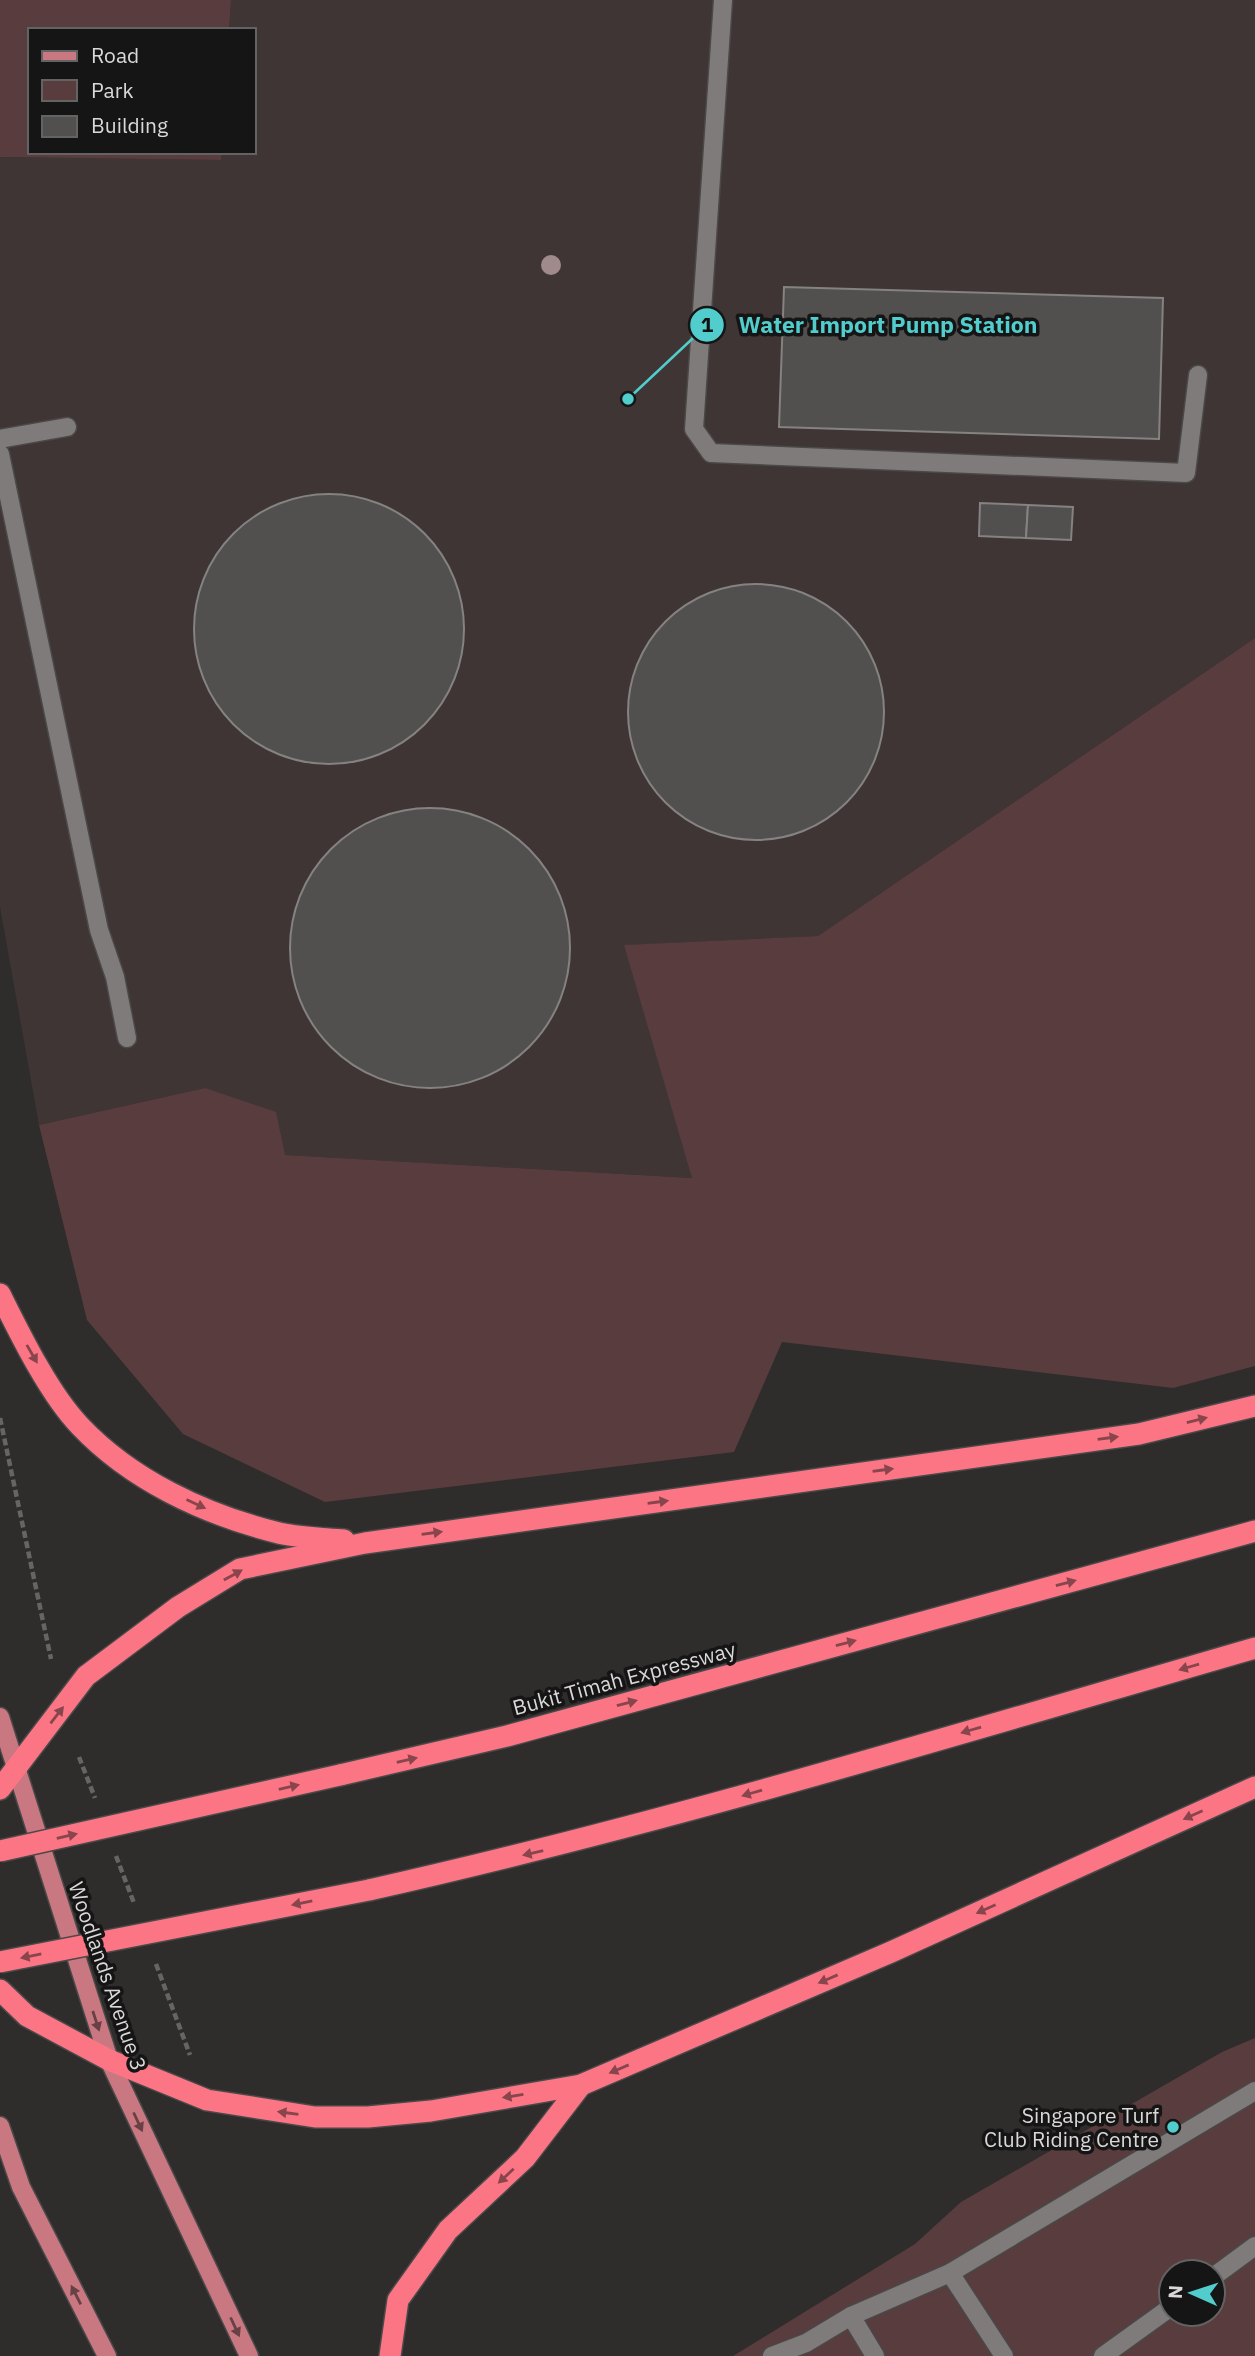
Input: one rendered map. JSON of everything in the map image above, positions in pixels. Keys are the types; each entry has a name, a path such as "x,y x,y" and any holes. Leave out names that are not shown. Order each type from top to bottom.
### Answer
{"highway":[{"path":"0,1294 31,1355 79,1426 120,1461 160,1488 219,1515 278,1533 365,1543"},
{"path":"0,1789 86,1676 178,1608 240,1569 365,1543 1139,1434 1255,1406"},
{"name":"Bukit Timah Expressway","path":"0,1851 507,1736 1255,1531"},
{"path":"0,1962 369,1890 539,1852 649,1823 1255,1648"},
{"path":"0,1990 27,2016 109,2060 207,2100 315,2117 368,2117 431,2111 581,2085 891,1952 1255,1787"},
{"path":"390,2356 398,2300 448,2230 525,2158 581,2085"}],"main road":[{"name":"Woodlands Avenue 3","path":"0,1717 109,2060 249,2356"},
{"path":"0,2126 21,2187 107,2356"}],"lane":[{"path":"723,0 694,429 711,453 1186,472 1198,375"},
{"path":"0,439 67,427"},
{"path":"0,454 99,930 116,977 127,1038"},
{"path":"772,2356 806,2343 851,2316 950,2273 1255,2091"},
{"path":"1227,2267 1255,2246"},
{"path":"950,2273 1004,2356"},
{"path":"851,2316 875,2356"},
{"path":"1103,2356 1157,2317"}],"path":[{"path":"0,1418 51,1659"}],"shaded area":[{"path":"231,0 1255,0 1255,638 818,936 632,945 693,1178 284,1155 205,1088 39,1125 0,907 0,157 221,160 222,154 256,154 256,28 229,28"}],"green space":[{"path":"0,0 231,0 229,28 28,28 28,154 222,154 221,160 0,157"},
{"path":"1255,638 1255,1366 1173,1388 782,1342 734,1452 325,1502 183,1434 87,1320 39,1125 205,1088 276,1112 285,1155 692,1178 624,945 818,936"},
{"name":"Singapore Turf Club Riding Centre","path":"1255,2038 1255,2356 733,2356 915,2244 961,2202 1222,2052"}],"building":[{"path":"784,287 1163,298 1159,439 779,427"},
{"path":"342,494 381,504 404,516 425,533 442,554 454,577 462,603 462,655 454,681 442,704 425,725 404,742 381,754 342,764 316,764 277,754 265,748 243,734 224,715 204,681 196,655 194,616 204,577 210,565 224,543 243,524 277,504 303,496"},
{"path":"980,503 1028,505 1026,538 979,536"},
{"path":"1028,505 1073,507 1071,540 1026,538"},
{"path":"756,584 793,590 816,599 837,613 855,631 874,663 884,712 878,749 869,772 855,793 837,811 805,830 756,840 719,834 696,825 675,811 657,793 638,761 628,712 634,675 643,652 657,631 675,613 707,594"},
{"path":"430,808 457,811 484,819 508,832 529,849 546,870 559,894 567,921 570,948 567,975 559,1002 546,1026 529,1047 508,1064 484,1077 457,1085 430,1088 403,1085 376,1077 352,1064 331,1047 314,1026 301,1002 293,975 290,948 293,921 301,894 314,870 331,849 352,832 376,819 403,811"}],"place":[{"name":"Water Import Pump Station","path":"628,399"},
{"name":"Singapore Turf Club Riding Centre","path":"1173,2127"}]}
